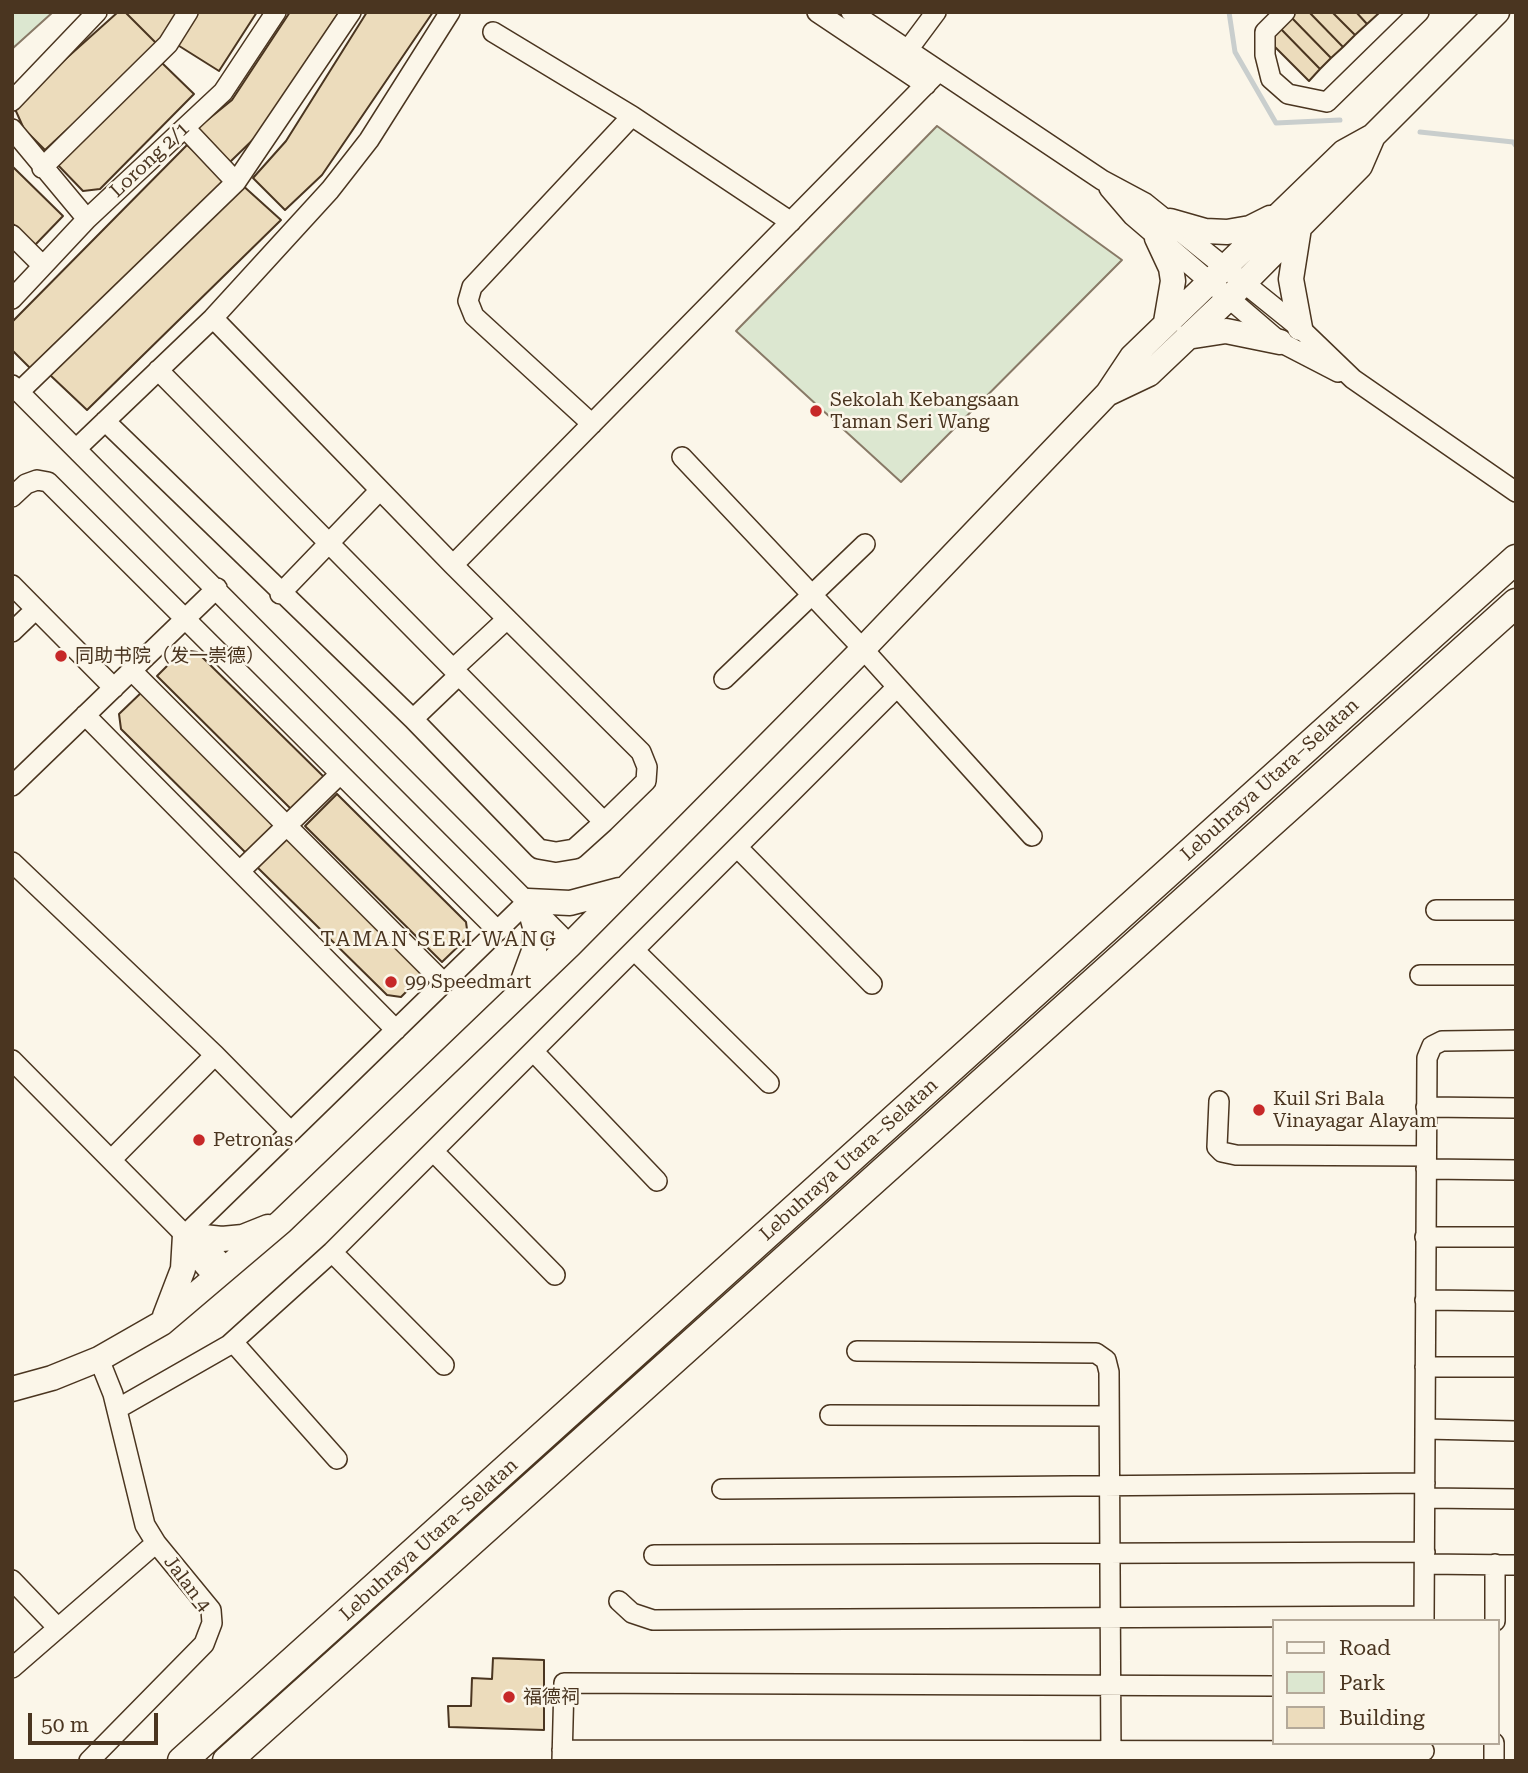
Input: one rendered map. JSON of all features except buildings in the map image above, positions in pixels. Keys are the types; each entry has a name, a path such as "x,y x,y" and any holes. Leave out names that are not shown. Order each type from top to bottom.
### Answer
{"highway":[{"name":"Lebuhraya Utara–Selatan","path":"182,1761 1514,560"},
{"name":"Lebuhraya Utara–Selatan","path":"227,1761 1516,603"}],"main road":[{"path":"12,1389 52,1378 99,1359 162,1323 281,1222 570,945 863,649 1108,393 1132,357 1167,322 1217,274 1360,166 1373,136 1497,12"},
{"path":"1167,322 1173,281 1163,229 1227,232 1291,220"},
{"path":"1108,393 1149,374 1237,290 1291,220"},
{"path":"1187,337 1226,331 1290,335 1291,220"},
{"path":"519,995 534,951 535,927 528,901 586,901 624,889"},
{"path":"162,1323 183,1269 189,1239 243,1237 281,1222"}],"street":[{"path":"12,100 97,12"},
{"path":"43,168 168,44 188,12"},
{"name":"Lorong 2/1","path":"12,299 87,219 223,92 276,12"},
{"path":"351,12 236,182 16,388 570,945"},
{"path":"76,449 213,317 330,190 369,140 450,12"},
{"path":"817,12 1145,203 1163,229 1290,335 1516,492"},
{"path":"850,12 907,51 932,78"},
{"path":"907,51 936,12"},
{"path":"1285,12 1265,32 1265,55 1271,79 1288,94 1327,102 1419,12"},
{"path":"493,32 632,116 791,222"},
{"path":"453,565 932,78"},
{"path":"592,424 474,316 468,301 471,287 632,116"},
{"path":"185,128 236,182"},
{"path":"12,129 87,219"},
{"path":"12,235 43,266"},
{"path":"105,421 280,594 413,719 539,849 556,852 574,849 604,822 646,780 647,767 641,752 453,565 213,317"},
{"path":"158,370 604,822"},
{"path":"682,457 863,649 1032,836"},
{"path":"12,497 26,484 37,480 48,482 498,931"},
{"path":"280,594 380,490"},
{"path":"724,679 865,544"},
{"path":"12,585 114,688"},
{"path":"12,786 217,588"},
{"path":"12,632 36,609"},
{"path":"413,719 507,619"},
{"path":"132,671 444,983"},
{"path":"117,1409 233,1342 332,1252 897,687"},
{"path":"85,715 396,1030"},
{"path":"240,871 339,775"},
{"path":"737,847 872,984"},
{"path":"12,862 215,1055 291,1132"},
{"path":"189,1239 291,1132 528,901"},
{"path":"1436,910 1516,909"},
{"path":"634,950 769,1083"},
{"path":"1420,975 1516,975"},
{"path":"619,1601 632,1613 653,1620 1110,1615 1424,1618 1427,1058 1432,1046 1442,1041 1516,1040"},
{"path":"533,1051 657,1181"},
{"path":"112,1159 215,1055"},
{"path":"12,1060 189,1239 198,1259 220,1273"},
{"path":"1219,1101 1217,1147 1229,1154 1516,1170"},
{"path":"1426,1107 1516,1108"},
{"path":"434,1152 555,1275"},
{"path":"1426,1237 1516,1237"},
{"path":"332,1252 444,1365"},
{"path":"1426,1300 1516,1301"},
{"path":"233,1342 337,1459"},
{"path":"857,1351 1096,1353 1106,1360 1109,1372 1111,1756"},
{"name":"Jalan 4","path":"89,1761 204,1644 209,1634 211,1610 156,1543 139,1504 117,1409 99,1359"},
{"path":"1425,1367 1516,1367"},
{"path":"830,1415 1109,1416"},
{"path":"1425,1429 1516,1431"},
{"path":"722,1489 1110,1485 1425,1491 1516,1499"},
{"path":"12,1668 156,1543"},
{"path":"654,1555 1110,1554 1425,1558 1516,1565"},
{"path":"1495,1564 1495,1619"},
{"path":"12,1580 57,1627"},
{"path":"1272,1686 564,1683 562,1755 1111,1756 1424,1752"}],"green space":[{"path":"12,12 53,12 12,49"},
{"path":"937,126 1122,260 901,482 736,331"}],"waterway":[{"path":"1229,12 1235,52 1276,123 1340,120"},
{"path":"1420,132 1513,142 1516,146"}],"place":[{"name":"Sekolah Kebangsaan Taman Seri Wang","path":"816,411"},
{"name":"同助书院（发一崇德）","path":"61,656"},
{"name":"99 Speedmart","path":"391,982"},
{"name":"Kuil Sri Bala Vinayagar Alayam","path":"1259,1110"},
{"name":"Petronas","path":"199,1140"},
{"name":"福德祠","path":"509,1697"}],"district":[{"name":"TAMAN SERI WANG","path":"439,940"}]}
